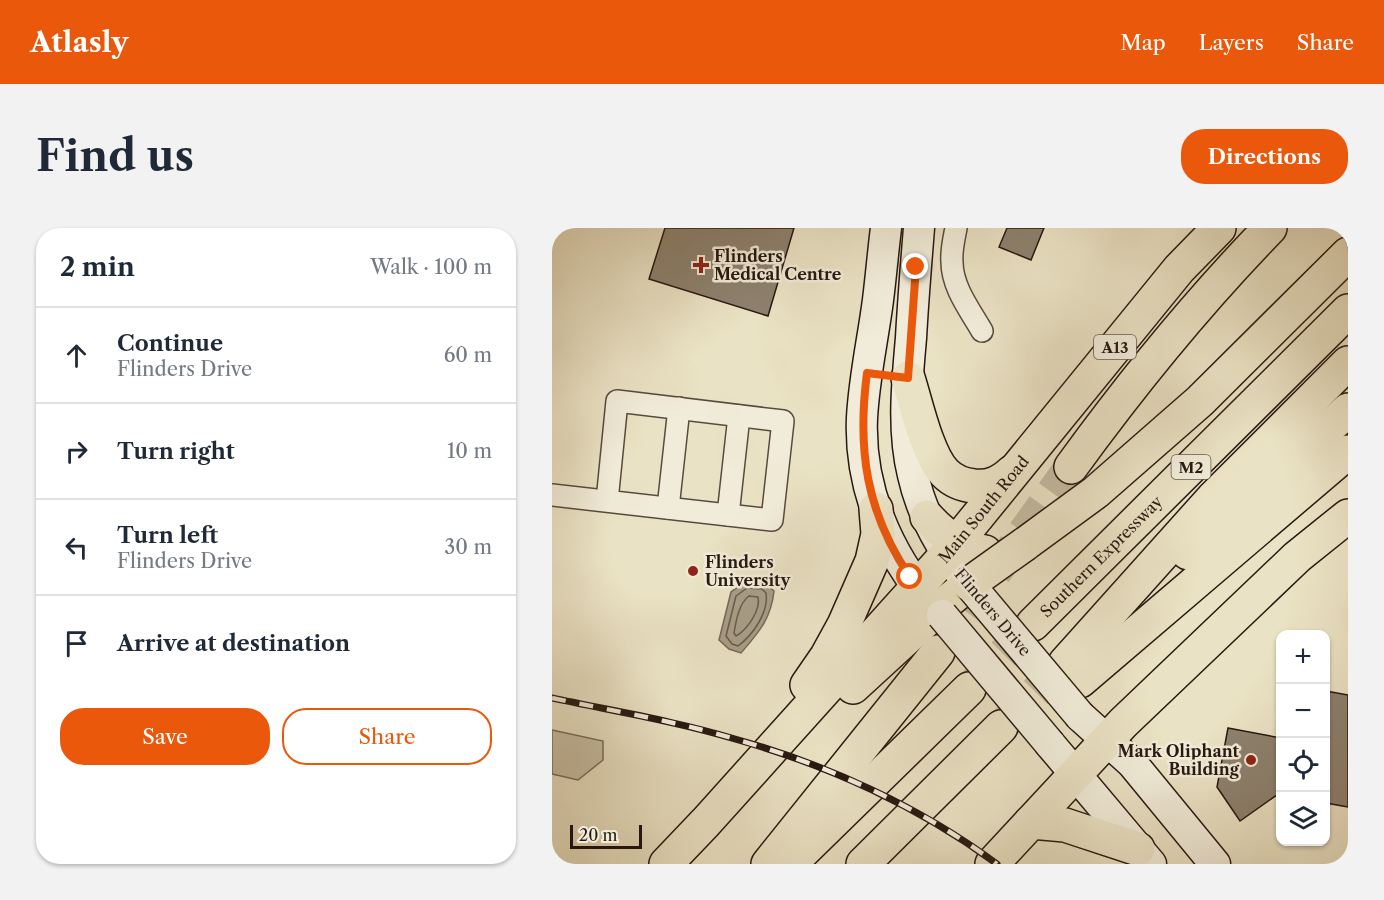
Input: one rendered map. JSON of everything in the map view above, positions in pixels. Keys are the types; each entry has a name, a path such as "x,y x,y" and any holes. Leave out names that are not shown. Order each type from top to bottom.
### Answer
{"highway":[{"name":"Main South Road","path":"666,864 706,822 948,596 963,550 1014,470 1179,269 1219,228"},
{"path":"1071,467 1164,347 1270,228"},
{"path":"948,596 1096,492 1200,401 1348,254"},
{"name":"Southern Expressway","path":"1033,624 1348,311"},
{"name":"M2","path":"1073,672 1213,498 1348,363"},
{"path":"908,378 930,447 935,459 946,474 967,486 987,487 999,482 1014,470"},
{"path":"1073,672 1348,410"},
{"path":"1073,672 1348,452"},
{"path":"706,822 815,674 837,638 874,553 878,534 876,509"},
{"path":"992,864 1107,740 1348,509"},
{"path":"1297,557 1348,516"},
{"path":"927,517 963,550 1005,552 1025,544"},
{"path":"768,864 938,652"},
{"path":"789,864 969,689"},
{"path":"863,864 893,834 1006,733"},
{"path":"1031,822 1065,825 1144,857"}],"street":[{"name":"Flinders Drive","path":"886,228 867,373 862,437 876,509 888,540 1132,763 1215,864"},
{"path":"920,228 908,378 909,452 913,477 927,517"},
{"path":"956,228 952,258 954,278 982,332"},
{"path":"867,373 908,378"},
{"path":"552,495 772,520 783,421 617,401 607,501"},
{"path":"668,508 679,408"},
{"path":"728,515 739,416"},
{"name":"Flinders Drive","path":"948,596 963,550"},
{"name":"Flinders Drive","path":"948,596 1050,744 1144,857"}],"shaded area":[{"path":"552,730 603,741 603,760 578,780 552,774"}],"water":[{"path":"745,582 765,583 774,591 767,617 759,632 741,653 729,649 719,640 731,592"}],"building":[{"path":"665,228 794,228 768,316 649,279"},
{"path":"1007,228 1044,228 1031,260 999,247"},
{"path":"1330,692 1348,695 1348,807 1330,804"},
{"name":"Mark Oliphant Building","path":"1228,728 1276,737 1276,796 1240,821 1217,787"}],"tunnel":[{"path":"938,652 1071,467"},
{"path":"969,689 1033,624"},
{"path":"1001,727 1065,663"}],"railway":[{"path":"552,698 690,727 804,761 905,806 937,824 997,864"}],"place":[{"name":"Flinders Medical Centre","path":"701,265"},
{"name":"Flinders University","path":"693,571"},
{"name":"Mark Oliphant Building","path":"1251,760"}],"route":[{"path":"910,577 888,540 876,509 864,455 862,420 867,373 908,378 916,267"}]}
